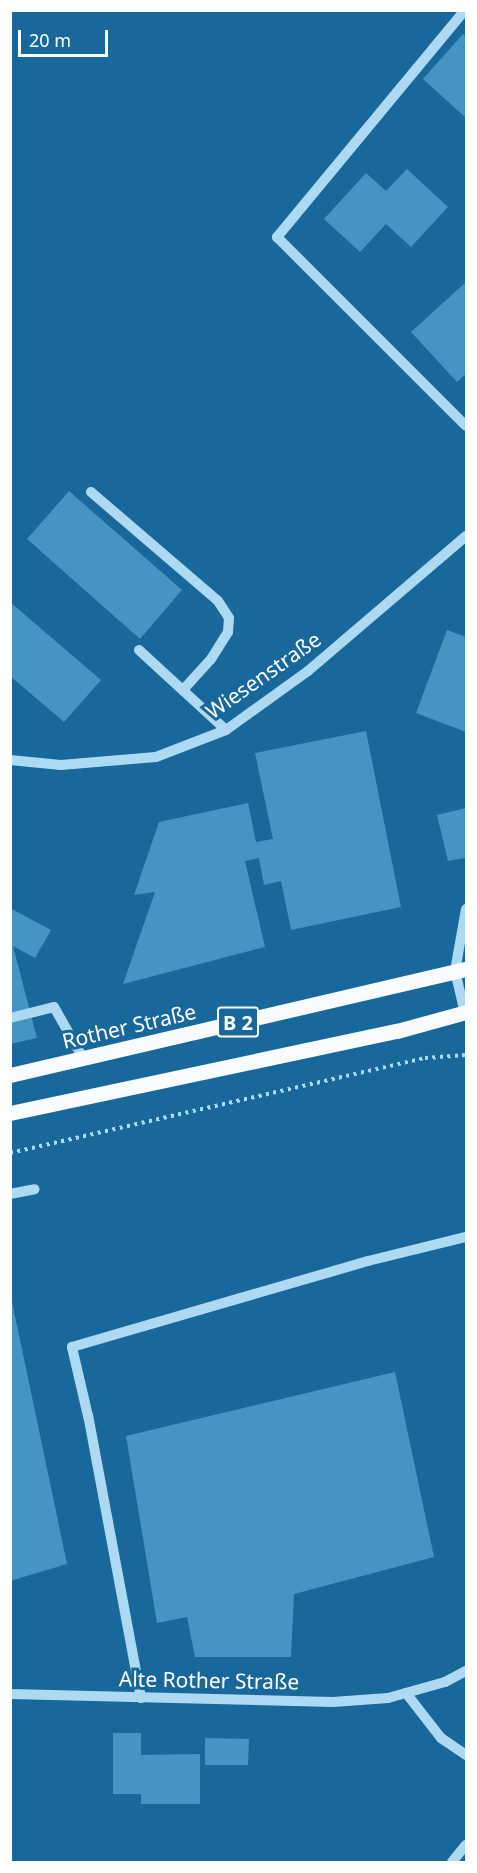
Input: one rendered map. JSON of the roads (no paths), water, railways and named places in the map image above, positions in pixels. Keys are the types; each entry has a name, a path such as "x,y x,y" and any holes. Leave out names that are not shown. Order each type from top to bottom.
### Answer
{"main road":[{"name":"Rother Straße","path":"10,1075 461,970"},
{"name":"B 2","path":"10,1113 398,1031 466,1013"}],"street":[{"path":"465,10 277,237 466,426"},
{"path":"91,492 218,601 229,618 228,632 212,659 183,690"},
{"name":"Wiesenstraße","path":"10,760 61,765 156,757 226,730 308,671 466,536"},
{"path":"139,650 226,730"},
{"path":"466,909 461,970 466,1013"},
{"path":"10,1018 54,1007 83,1058"},
{"path":"10,1194 35,1189"},
{"path":"141,1698 88,1416 72,1347 368,1261 466,1237"},
{"name":"Alte Rother Straße","path":"10,1694 333,1702 388,1698 445,1682 466,1671"},
{"path":"406,1693 441,1738 466,1755"},
{"path":"452,1863 466,1845"}]}
